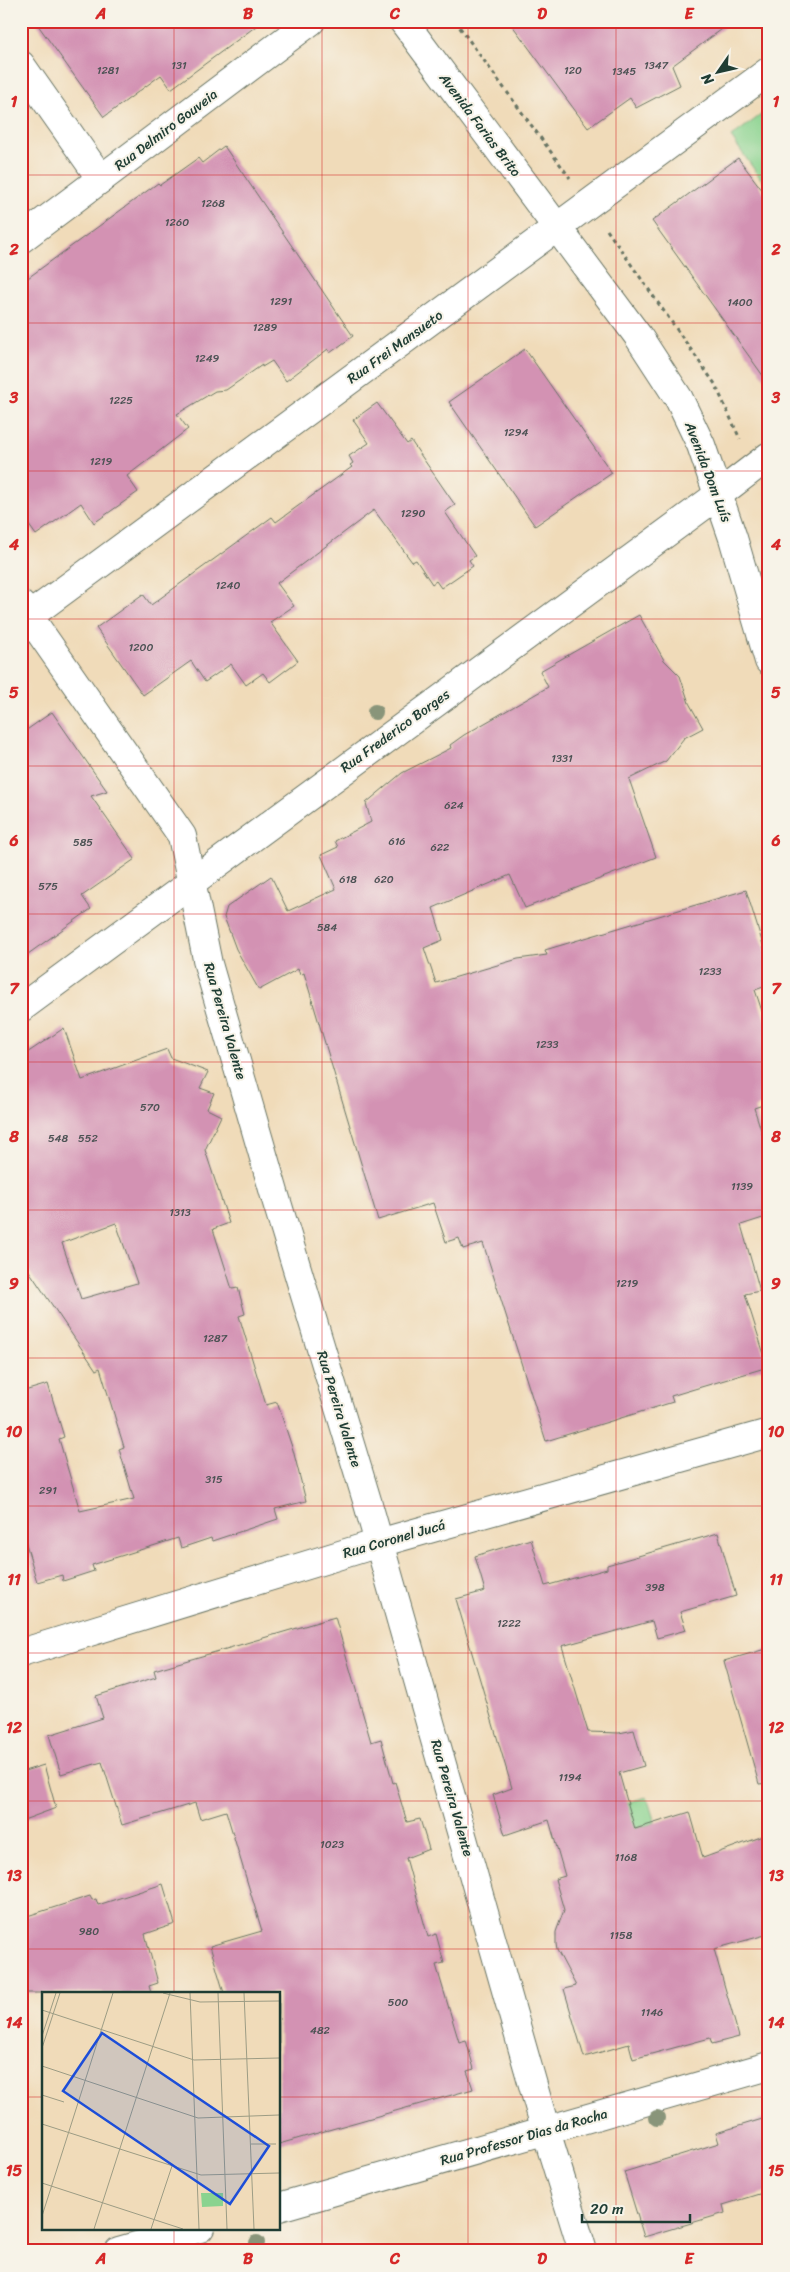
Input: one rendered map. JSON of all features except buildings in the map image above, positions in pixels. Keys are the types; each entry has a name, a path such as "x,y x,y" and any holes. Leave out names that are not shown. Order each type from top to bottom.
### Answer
{"street":[{"name":"Rua Delmiro Gouveia","path":"21,239 311,21"},
{"name":"Avenida Farias Brito","path":"403,21 557,228"},
{"path":"21,65 102,179"},
{"name":"Rua Frei Mansueto","path":"24,614 557,228 769,71"},
{"name":"Avenida Dom Luís","path":"557,228 638,336 679,399 701,445 733,538 769,661"},
{"name":"Rua Frederico Borges","path":"21,1008 769,456"},
{"name":"Rua Pereira Valente","path":"24,614 182,836 208,964 379,1543 546,2131 583,2251"},
{"name":"Rua Coronel Jucá","path":"21,1653 379,1543 769,1433"},
{"name":"Rua Professor Dias da Rocha","path":"280,2206 769,2066"},
{"path":"119,2251 193,2230"}],"path":[{"path":"455,21 574,182"},
{"path":"617,244 715,384 737,433"},
{"path":"763,501 769,516"}],"green space":[{"path":"769,109 769,190 731,137"},
{"path":"647,1797 655,1823 596,1840 588,1813"}]}
